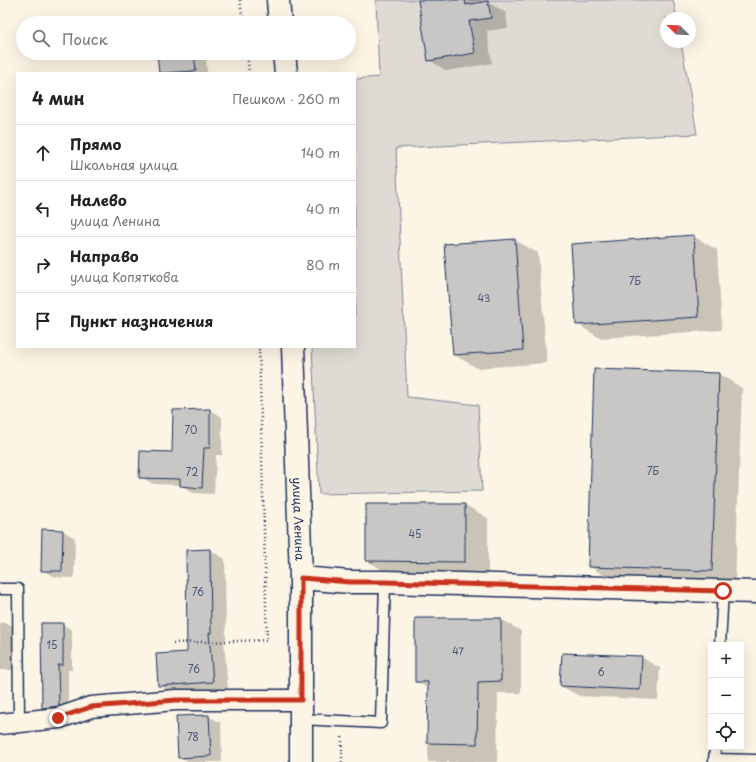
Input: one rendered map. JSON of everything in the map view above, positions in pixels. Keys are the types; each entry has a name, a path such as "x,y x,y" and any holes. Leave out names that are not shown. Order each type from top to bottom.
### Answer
{"street":[{"path":"278,0 279,16"},
{"path":"285,60 286,72"},
{"name":"улица Ленина","path":"294,348 301,578 301,762"},
{"path":"301,578 350,582 756,592"},
{"path":"9,723 58,718 91,707 169,700 301,710"}],"lane":[{"path":"301,710 342,722 381,723 385,582"},
{"path":"0,589 18,589 9,723"},
{"path":"720,642 723,591"},
{"path":"715,750 714,761 756,760"}],"path":[{"path":"240,0 242,16"},
{"path":"248,60 249,72"},
{"path":"173,643 267,640 259,348"},
{"path":"342,722 342,762"}],"shaded area":[{"path":"376,0 673,0 676,12 660,12 660,48 682,48 697,134 396,148 407,397 478,405 482,491 319,494 312,348 356,348 356,79 379,77"}],"building":[{"path":"418,0 465,0 466,5 488,1 491,18 469,21 475,53 428,61"},
{"path":"158,60 195,60 196,71 159,72"},
{"path":"694,235 699,317 576,325 571,244"},
{"path":"515,239 523,350 453,355 444,244"},
{"path":"594,369 719,373 712,571 588,567"},
{"path":"210,409 210,448 204,448 202,488 180,486 180,479 139,478 140,451 172,452 173,410"},
{"path":"366,504 465,504 465,562 366,561"},
{"path":"42,529 63,530 62,571 41,571"},
{"path":"210,549 211,633 209,633 213,682 158,686 156,654 187,652 186,550"},
{"path":"415,618 501,618 501,681 478,682 477,744 427,743 428,682 415,682"},
{"path":"41,623 63,623 63,665 58,665 59,706 42,708"},
{"path":"562,653 642,656 640,690 560,686"},
{"path":"209,715 211,756 178,758 176,716"}],"route":[{"path":"58,718 91,707 176,700 301,700 301,578 350,582 723,591"}]}
